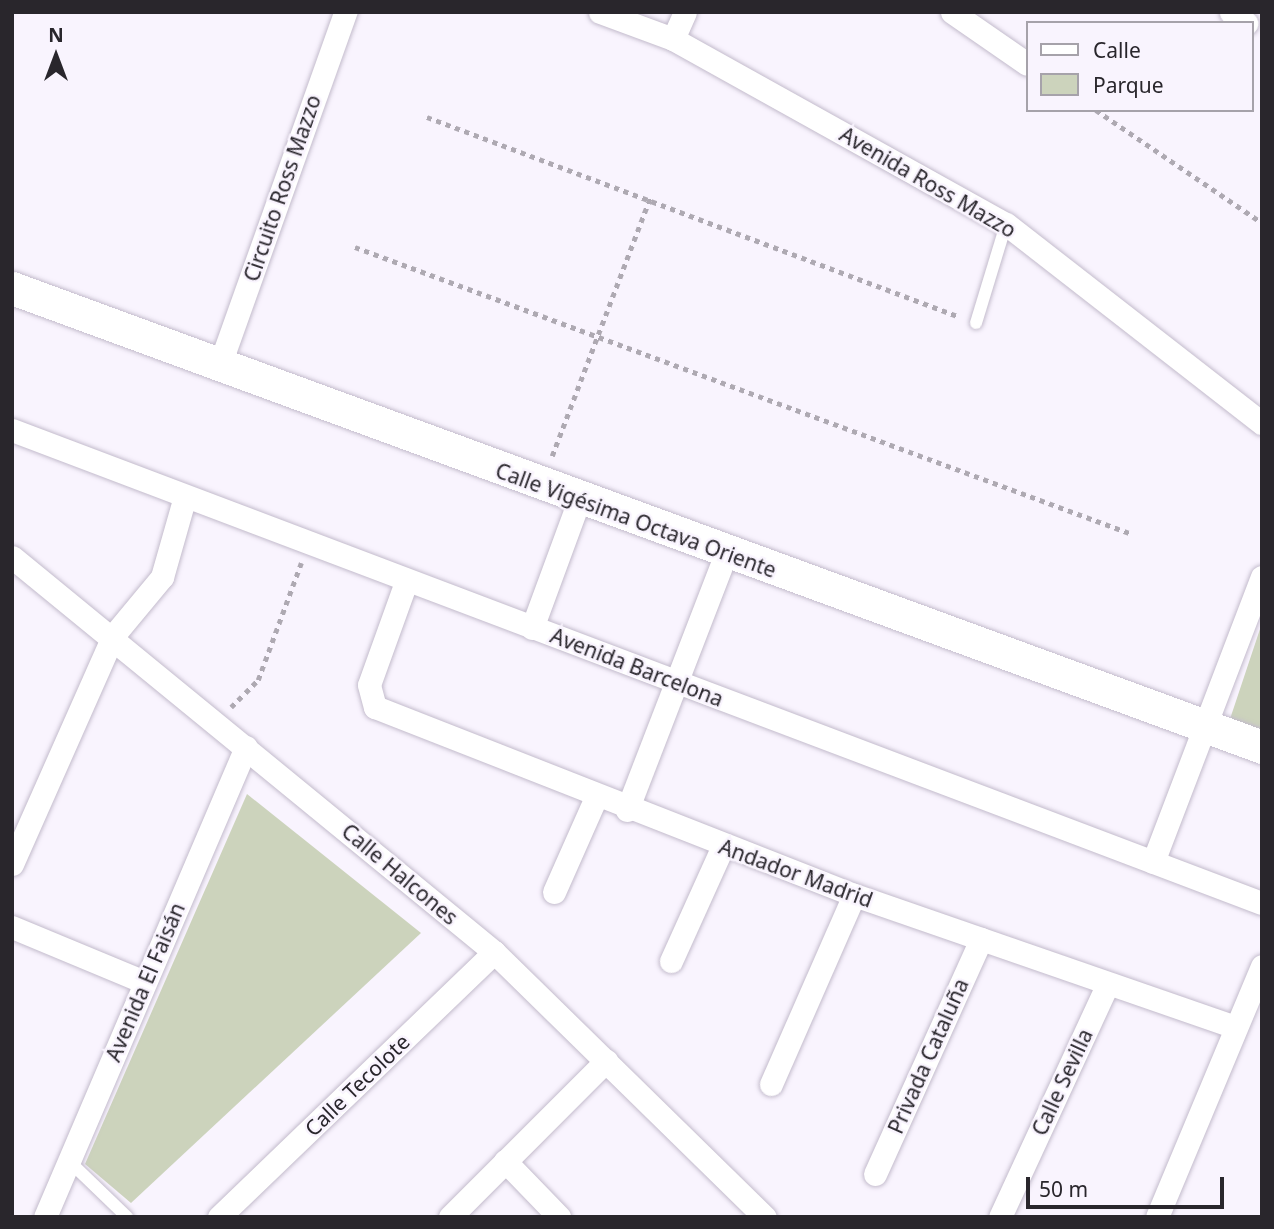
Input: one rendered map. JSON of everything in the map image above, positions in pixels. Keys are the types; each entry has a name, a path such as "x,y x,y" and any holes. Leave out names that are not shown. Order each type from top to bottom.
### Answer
{"main road":[{"name":"Calle Vigésima Octava Oriente","path":"12,288 579,500 1262,747"}],"street":[{"name":"Circuito Ross Mazzo","path":"220,364 345,12"},
{"name":"Avenida Ross Mazzo","path":"600,12 673,39 1006,224 1262,423"},
{"path":"673,39 685,12"},
{"path":"952,12 1026,63"},
{"name":"Avenida Barcelona","path":"12,430 184,500 1262,903"},
{"path":"12,864 113,636 162,577 184,500"},
{"path":"532,628 579,500"},
{"path":"627,810 726,553"},
{"name":"Calle Halcones","path":"12,557 113,636 494,952 765,1217"},
{"path":"1153,862 1203,724 1262,577"},
{"name":"Andador Madrid","path":"406,582 368,698 375,707 627,810 854,895 1107,985 1235,1027"},
{"name":"Avenida El Faisán","path":"45,1217 246,747"},
{"path":"554,892 596,797"},
{"path":"671,961 723,846"},
{"path":"771,1084 854,895"},
{"path":"12,927 145,982"},
{"name":"Privada Cataluña","path":"875,1174 981,939"},
{"name":"Calle Tecolote","path":"219,1217 494,952"},
{"path":"1157,1217 1262,966"},
{"name":"Calle Sevilla","path":"1000,1217 1107,985"},
{"path":"450,1217 606,1061"},
{"path":"505,1161 559,1217"}],"lane":[{"path":"976,323 1006,224"},
{"path":"69,1161 127,1217"}],"path":[{"path":"1099,112 1262,223"},
{"path":"427,117 650,198 976,323"},
{"path":"542,486 596,333 650,198"},
{"path":"355,247 596,333 1132,534"},
{"path":"215,723 258,680 308,545"}],"green space":[{"path":"1262,623 1262,738 1228,725"},
{"path":"247,794 421,933 131,1203 85,1164"}]}
